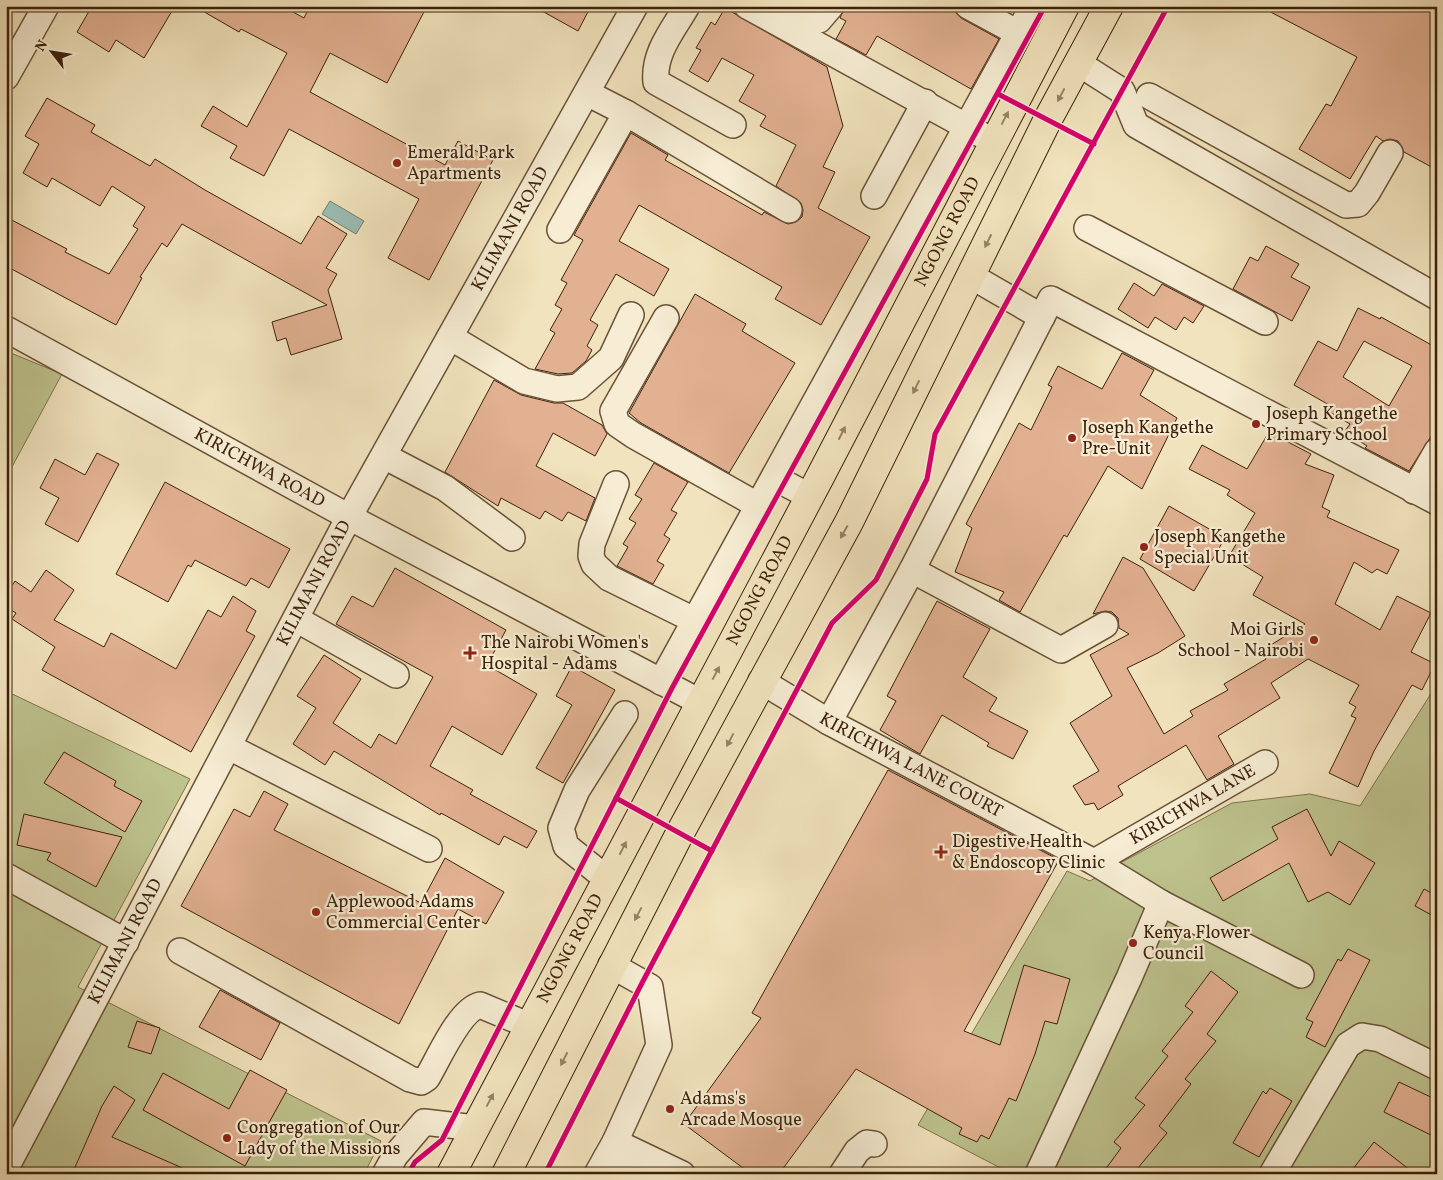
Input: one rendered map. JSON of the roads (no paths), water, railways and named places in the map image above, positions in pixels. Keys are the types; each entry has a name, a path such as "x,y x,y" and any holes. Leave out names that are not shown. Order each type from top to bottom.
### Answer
{"main road":[{"name":"NGONG ROAD","path":"451,1174 1065,6"},
{"path":"506,1174 611,965 849,522 1048,119 1109,6"}],"street":[{"path":"6,78 46,6"},
{"name":"KILIMANI ROAD","path":"6,1168 349,517 635,6"},
{"path":"687,6 658,55 655,68 656,82 733,125"},
{"path":"747,6 924,102 993,142"},
{"path":"783,6 809,21 819,20 831,6"},
{"path":"968,6 1018,33"},
{"path":"661,682 775,478 1033,6"},
{"path":"1078,63 1122,91 1136,125 1437,297"},
{"path":"587,93 626,113 788,210"},
{"path":"1149,96 1346,205 1358,204 1367,193 1390,153"},
{"path":"874,196 924,102"},
{"path":"560,230 626,113"},
{"path":"1087,228 1265,322"},
{"path":"971,276 1042,317"},
{"path":"829,722 912,570 1051,299 1437,502"},
{"path":"450,337 524,382 557,389 578,386 611,358 631,314"},
{"path":"666,318 613,411 617,424 632,435 759,506"},
{"name":"KIRICHWA ROAD","path":"6,329 349,517 700,702"},
{"path":"1414,491 1437,451"},
{"path":"384,456 445,488 512,538"},
{"path":"775,478 809,496"},
{"path":"616,484 592,544 591,556 594,564 609,578 696,621"},
{"path":"912,570 1061,650 1105,625"},
{"path":"296,619 396,675"},
{"name":"KIRICHWA LANE COURT","path":"762,681 829,722 1094,862 1161,903 1301,975"},
{"path":"607,879 566,846 561,828 577,790 625,714"},
{"path":"228,747 429,849"},
{"name":"KIRICHWA LANE","path":"1094,862 1265,763"},
{"path":"6,876 126,942"},
{"path":"1038,1174 1130,978 1161,903"},
{"path":"180,951 410,1079 421,1082 427,1078 462,1018 473,1006 480,1005 530,1026"},
{"path":"606,1158 659,1045 650,987 611,965"},
{"path":"1272,1174 1348,1045 1362,1036 1380,1039 1437,1067"},
{"path":"385,1174 395,1156 424,1122 475,1128"},
{"path":"842,1174 857,1151 867,1143 874,1144"},
{"path":"606,1158 629,1174"},
{"path":"606,1158 682,1174"}],"water":[{"path":"330,201 364,221 356,234 322,214"}],"place":[{"name":"Emerald Park Apartments","path":"397,163"},
{"name":"Joseph Kangethe Primary School","path":"1256,424"},
{"name":"Joseph Kangethe Pre-Unit","path":"1072,438"},
{"name":"Joseph Kangethe Special Unit","path":"1144,547"},
{"name":"Moi Girls School - Nairobi","path":"1314,640"},
{"name":"The Nairobi Women's Hospital - Adams","path":"470,653"},
{"name":"Digestive Health & Endoscopy Clinic","path":"941,852"},
{"name":"Applewood Adams Commercial Center","path":"316,912"},
{"name":"Kenya Flower Council","path":"1133,943"},
{"name":"Adams's Arcade Mosque","path":"670,1109"},
{"name":"Congregation of Our Lady of the Missions","path":"227,1138"}]}
